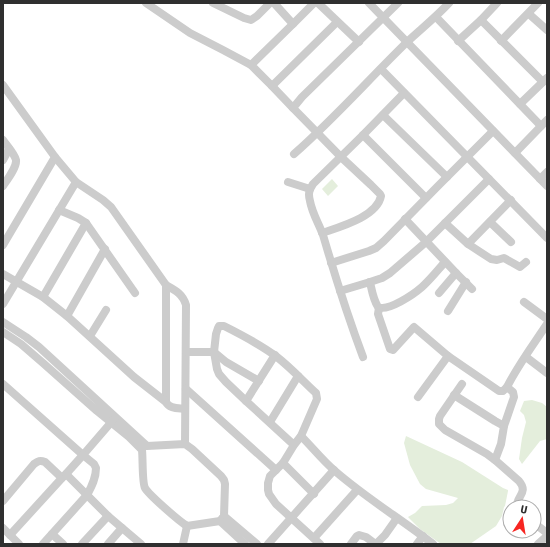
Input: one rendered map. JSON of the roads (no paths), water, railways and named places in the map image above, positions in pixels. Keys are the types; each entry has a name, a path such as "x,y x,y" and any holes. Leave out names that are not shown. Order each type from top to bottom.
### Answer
{"street":[{"path":"146,3 157,7 190,33 251,65 340,157 381,195 380,201 366,215 322,233"},
{"path":"213,3 251,20 270,3"},
{"path":"274,3 293,24"},
{"path":"251,65 314,3"},
{"path":"318,3 359,42"},
{"path":"369,3 547,186"},
{"path":"293,108 302,97 398,3"},
{"path":"294,154 317,133 407,42 436,17 449,3"},
{"path":"458,41 497,3"},
{"path":"501,41 529,14 538,3"},
{"path":"529,14 547,30"},
{"path":"436,17 520,104 544,123 515,153"},
{"path":"481,20 501,41 545,80 520,104"},
{"path":"272,86 337,22"},
{"path":"381,69 547,238"},
{"path":"3,85 55,157 76,182 111,207 166,285 176,291 184,299 186,305 185,444"},
{"path":"363,357 322,233 310,203 309,195 313,184 404,93"},
{"path":"383,115 447,178"},
{"path":"331,263 376,248 494,131"},
{"path":"363,135 426,198"},
{"path":"3,140 15,158 16,164 3,186"},
{"path":"3,160 9,149"},
{"path":"4,241 55,157"},
{"path":"540,179 547,172"},
{"path":"340,291 382,278 390,273 426,242 489,179"},
{"path":"3,304 76,182"},
{"path":"288,182 310,189"},
{"path":"468,244 511,200"},
{"path":"59,210 86,223 135,293"},
{"path":"405,219 472,289"},
{"path":"490,222 510,242"},
{"path":"43,297 86,223"},
{"path":"445,223 468,244 494,260 504,258 520,267 526,262"},
{"path":"67,316 105,249"},
{"path":"379,308 396,304 416,292 445,262"},
{"path":"439,293 456,273"},
{"path":"3,274 43,297 67,316 168,405 171,407 185,409"},
{"path":"370,282 372,295 379,308 378,314 390,349 393,350 414,327 448,356 499,391 504,391 507,388 515,371 526,357 547,324"},
{"path":"448,311 466,282"},
{"path":"166,285 166,402"},
{"path":"524,302 547,319"},
{"path":"90,336 106,310"},
{"path":"3,322 39,347 113,420 144,448 185,444 208,463 224,480 225,487 222,518 245,544"},
{"path":"294,445 219,374 214,352 219,326 222,325 261,346 298,376 316,393 317,396 316,402 301,436 284,463 270,476 268,490 276,504 317,541 357,490"},
{"path":"3,332 21,344 113,420"},
{"path":"186,352 214,352 226,362 259,381"},
{"path":"246,401 275,356"},
{"path":"418,397 448,356"},
{"path":"526,357 547,373"},
{"path":"270,422 298,376"},
{"path":"3,384 94,464 96,468 95,477 87,495 43,544"},
{"path":"462,384 440,416 439,424 445,430 496,460 511,473 523,489 519,499"},
{"path":"496,460 501,444 504,426 514,397 513,392 507,388"},
{"path":"186,389 276,470"},
{"path":"454,395 504,426"},
{"path":"10,535 113,420"},
{"path":"301,436 334,470 357,490 384,510 410,526 433,544"},
{"path":"144,448 144,482 146,489 170,513 186,526"},
{"path":"3,501 34,464 40,461 45,462 87,495 108,516 141,544"},
{"path":"284,463 314,494"},
{"path":"268,544 334,470"},
{"path":"82,544 108,516"},
{"path":"186,526 222,518 257,544"},
{"path":"351,544 359,535 366,536 374,543 377,543 385,535 397,518"},
{"path":"183,544 186,526"},
{"path":"3,528 19,544"},
{"path":"108,544 122,528"},
{"path":"52,534 63,544"},
{"path":"538,544 547,535"},
{"path":"417,544 423,536"}]}
